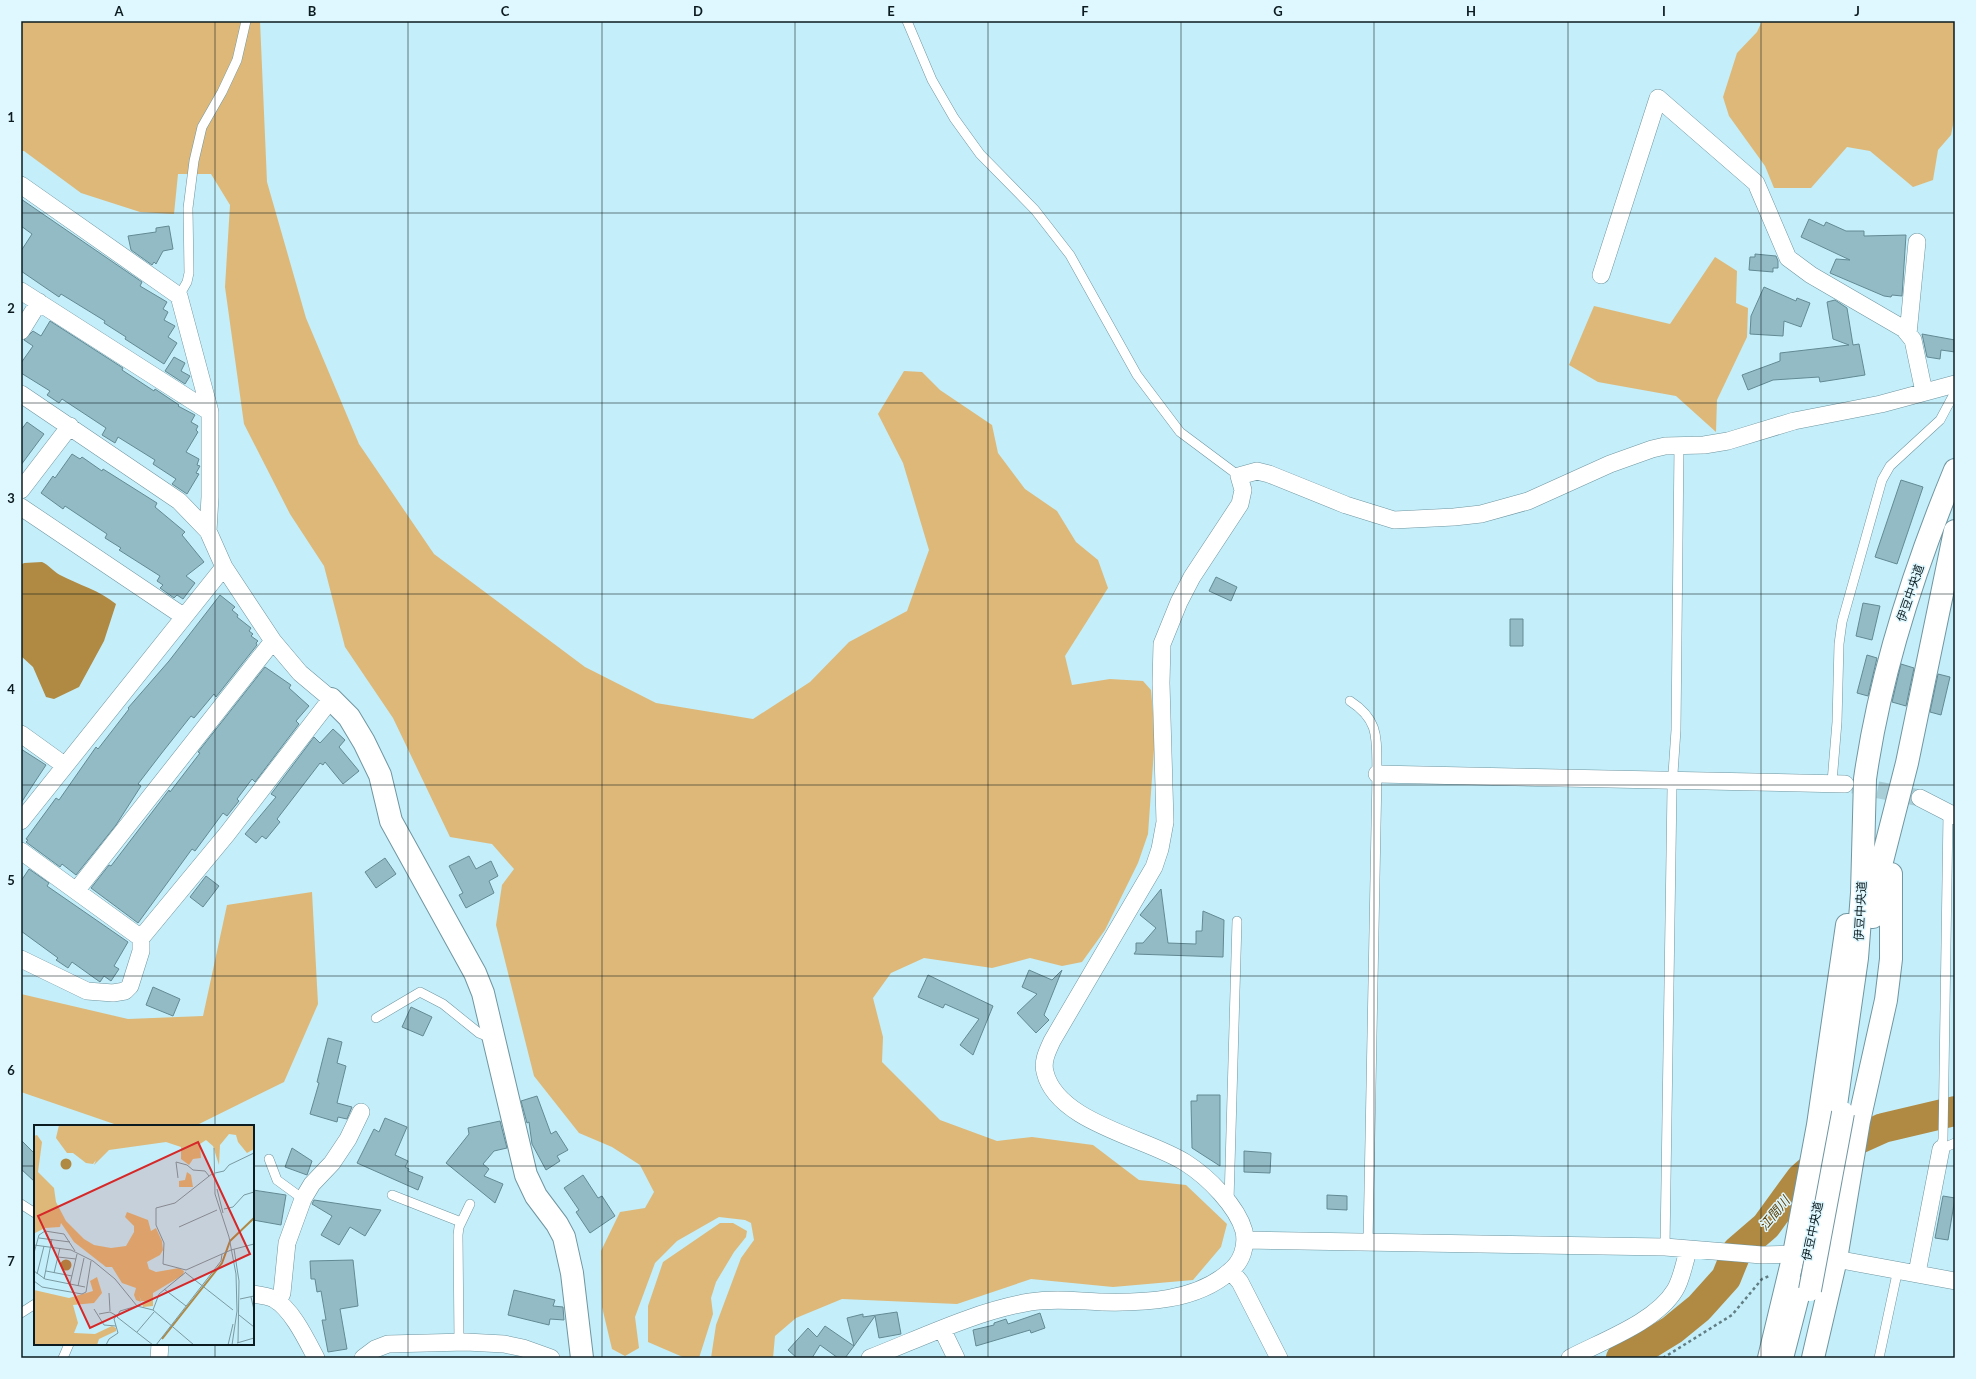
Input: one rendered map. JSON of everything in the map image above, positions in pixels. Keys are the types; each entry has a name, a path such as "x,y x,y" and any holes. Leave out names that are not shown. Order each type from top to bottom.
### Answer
{"main road":[{"name":"伊豆中央道","path":"1845,1115 1862,893 1862,829 1867,760 1885,678 1902,612 1955,470"},
{"name":"伊豆中央道","path":"1793,1358 1805,1289 1845,1115 1880,869 1907,763 1955,531"},
{"path":"331,700 349,717 364,742 380,775 391,821 475,973 483,993 526,1175 536,1196 557,1224 564,1237 572,1273 582,1358"},
{"path":"1769,1358 1794,1254 1818,1125 1842,954 1862,829"},
{"path":"1813,1358 1836,1259 1846,1201 1845,1115"},
{"name":"伊豆中央道","path":"1782,1358 1805,1289"}],"street":[{"path":"1601,275 1658,98 1756,184 1788,258 1811,276 1904,329 1913,340 1924,392"},
{"path":"21,185 179,296 210,412 210,497 208,532"},
{"path":"1908,334 1917,242"},
{"path":"21,291 210,412"},
{"path":"21,331 39,302"},
{"path":"870,1358 982,1315 1029,1302 1057,1300 1138,1302 1159,1300 1190,1293 1214,1284 1231,1271 1243,1254 1246,1240 1241,1219 1229,1202 1187,1164 1082,1116 1062,1099 1048,1081 1044,1070 1046,1054 1052,1041 1154,868 1165,822 1162,644 1179,602 1192,578 1240,504 1243,490 1239,476 1257,471 1263,472 1346,506 1394,520 1481,514 1528,501 1610,464 1652,449 1704,445 1728,441 1794,421 1881,404 1955,384"},
{"path":"21,394 179,501 208,532 224,567 273,642 300,673 331,700 227,834 141,938 141,951 130,986 125,991 113,993 87,991 21,959"},
{"path":"21,490 70,426"},
{"path":"21,508 183,616"},
{"path":"21,821 183,616 224,567"},
{"path":"76,891 273,642"},
{"path":"21,734 64,765"},
{"path":"1377,774 1839,783"},
{"path":"1920,798 1952,815"},
{"path":"21,851 141,938"},
{"path":"278,1302 282,1293 287,1243 304,1199 312,1184 332,1163 348,1139 361,1112"},
{"path":"1917,1273 1946,1143"},
{"path":"1246,1240 1665,1248 1762,1255 1794,1254 1898,1269 1955,1281"},
{"path":"1570,1358 1648,1318 1664,1304 1675,1289 1689,1249"},
{"path":"1231,1271 1240,1282 1279,1358"},
{"path":"254,1294 273,1298 282,1304 316,1358"},
{"path":"942,1330 956,1358"},
{"path":"363,1358 375,1349 388,1344 459,1342 504,1344 523,1348 550,1358"},
{"path":"159,1358 160,1345"}],"lane":[{"path":"179,296 187,282 189,273 188,208 194,161 202,127 222,92 237,60 246,21"},
{"path":"907,21 932,80 954,118 980,154 1035,210 1070,255 1137,375 1180,432 1239,476"},
{"path":"1839,783 1837,722 1839,644 1842,622 1882,480 1890,466 1940,420 1955,392"},
{"path":"1665,1248 1673,780 1676,730 1679,446"},
{"path":"1350,701 1358,706 1371,720 1376,730 1377,774 1368,1243"},
{"path":"1946,1143 1944,1090 1952,815"},
{"path":"1229,1202 1237,921"},
{"path":"376,1018 420,992 443,1004 484,1035 493,1035"},
{"path":"269,1160 277,1180 304,1199"},
{"path":"392,1195 461,1222"},
{"path":"21,1204 29,1210"},
{"path":"459,1342 457,1269 458,1235 461,1222 470,1204"},
{"path":"1879,1358 1898,1269"},
{"path":"21,1313 34,1305"},
{"path":"63,1358 69,1345"}],"path":[{"path":"1663,1358 1732,1315 1762,1279 1775,1273"}],"shaded area":[{"path":"21,21 260,21 267,182 306,318 359,444 434,554 585,667 656,703 753,719 810,682 849,642 907,611 929,550 903,463 878,414 904,371 922,372 940,390 992,425 998,453 1025,489 1057,511 1076,542 1098,560 1108,588 1065,656 1072,685 1110,679 1143,681 1151,690 1155,736 1148,834 1138,863 1105,930 1082,962 1062,966 1030,958 992,968 924,958 891,973 873,998 883,1037 882,1062 940,1120 997,1141 1032,1137 1093,1145 1139,1180 1186,1185 1227,1224 1221,1247 1193,1280 1113,1287 1031,1279 957,1304 842,1299 796,1318 775,1336 773,1358 711,1358 716,1325 741,1258 754,1240 751,1223 745,1220 719,1217 677,1241 655,1263 635,1317 639,1348 625,1356 612,1349 602,1307 601,1251 620,1212 645,1208 654,1192 640,1165 612,1147 579,1133 534,1076 496,925 502,885 514,869 492,844 450,837 393,718 345,647 324,566 290,514 244,424 225,287 230,205 211,174 178,174 174,214 140,212 81,193 24,151 21,151"},
{"path":"1762,21 1955,21 1955,115 1951,135 1938,150 1933,180 1913,187 1870,151 1847,147 1811,188 1774,188 1765,166 1729,116 1723,97 1737,53 1757,32"},
{"path":"1715,257 1737,271 1736,303 1748,308 1747,337 1717,400 1716,432 1676,396 1598,382 1569,365 1594,306 1670,324"},
{"path":"42,562 60,575 96,591 116,604 104,641 79,687 54,699 46,697 33,667 21,656 21,565 24,563"},
{"path":"312,892 318,1004 284,1082 197,1125 117,1125 21,1092 21,994 128,1019 203,1016 227,905"},
{"path":"720,1223 733,1223 747,1231 746,1237 734,1252 716,1282 711,1298 713,1314 699,1358 685,1358 648,1342 648,1306 663,1262"}],"building":[{"path":"21,199 142,282 140,286 167,302 163,309 168,312 164,320 175,326 168,337 177,343 164,364 125,339 126,337 104,323 105,321 61,294 59,297 21,271 21,251 32,234 21,226"},
{"path":"1809,219 1824,226 1826,222 1846,231 1864,231 1864,236 1906,235 1902,296 1884,296 1830,273 1836,259 1850,260 1801,237"},
{"path":"169,226 173,249 163,251 156,264 154,262 152,265 131,250 128,236 156,232 156,228"},
{"path":"1755,254 1776,256 1778,268 1773,268 1773,272 1749,270 1750,257 1755,257"},
{"path":"1764,287 1796,301 1797,298 1810,303 1801,327 1784,321 1783,336 1750,334 1751,316"},
{"path":"1835,300 1847,308 1853,345 1859,344 1865,375 1820,382 1819,377 1773,380 1748,390 1742,375 1780,361 1780,353 1849,345 1833,339 1827,302"},
{"path":"50,321 123,368 122,370 154,391 155,389 179,405 178,406 195,415 191,422 198,426 196,430 198,432 186,452 199,459 197,465 200,466 196,473 199,474 187,494 172,484 176,479 153,464 155,460 118,437 115,443 102,435 106,428 62,399 59,403 47,395 50,391 21,373 21,363 33,346 24,340 33,331 41,336"},
{"path":"1922,334 1955,340 1955,352 1941,350 1940,359 1927,357"},
{"path":"174,357 185,363 181,371 190,376 185,384 165,371"},
{"path":"27,422 44,434 21,465 21,430"},
{"path":"72,454 80,459 82,457 102,471 103,469 157,503 155,507 185,532 182,535 204,562 186,576 195,583 183,599 177,595 174,598 160,588 163,585 157,581 160,576 119,550 121,548 105,538 107,534 65,506 63,509 41,493 53,476 55,478"},
{"path":"1901,480 1923,487 1897,564 1875,557"},
{"path":"1216,577 1237,587 1231,601 1209,591"},
{"path":"220,595 235,607 232,610 238,615 237,617 251,628 249,631 253,634 251,636 258,641 256,643 257,645 216,697 214,694 194,718 191,716 161,754 138,784 141,786 116,825 76,875 62,864 60,867 26,842 28,840 26,839 56,798 59,800 96,747 98,749 129,709 128,708 169,661"},
{"path":"1863,603 1880,606 1872,640 1856,636"},
{"path":"1510,619 1523,619 1523,646 1510,646"},
{"path":"1867,655 1877,658 1868,696 1857,693"},
{"path":"1901,664 1914,668 1906,706 1892,702"},
{"path":"265,667 291,685 289,688 309,706 296,721 299,724 255,782 252,779 237,799 239,801 227,816 223,813 195,851 192,849 138,923 91,888 109,865 111,866 169,790 170,792 200,753 198,752"},
{"path":"1938,674 1950,677 1941,715 1930,712"},
{"path":"333,729 345,740 339,747 359,771 343,784 325,762 323,765 320,763 277,819 280,822 266,839 262,836 256,843 245,834 276,797 271,794 314,737 320,743"},
{"path":"21,749 46,765 21,803"},
{"path":"469,856 476,869 491,861 498,876 489,881 494,893 466,908 459,895 463,893 449,866"},
{"path":"385,858 396,874 376,888 365,872"},
{"path":"29,869 49,883 47,886 128,942 114,966 119,969 111,981 104,976 100,982 72,962 68,968 56,960 58,958 21,931 21,881"},
{"path":"206,876 219,886 203,907 190,897"},
{"path":"1161,889 1168,943 1196,944 1196,931 1202,931 1203,911 1224,920 1223,957 1134,954 1136,951 1136,943 1143,943 1156,928 1140,915"},
{"path":"1029,970 1052,980 1062,970 1044,1015 1049,1020 1036,1033 1017,1013 1037,994 1022,987"},
{"path":"928,975 993,1006 973,1055 960,1045 979,1019 945,1004 943,1008 918,997"},
{"path":"153,987 180,999 173,1016 146,1005"},
{"path":"411,1007 432,1017 423,1036 402,1027"},
{"path":"328,1038 342,1042 337,1063 346,1066 337,1103 352,1107 347,1119 338,1117 337,1122 310,1114 319,1083 317,1082"},
{"path":"1197,1095 1220,1095 1220,1166 1192,1148 1191,1101 1197,1101"},
{"path":"537,1096 551,1134 556,1131 568,1150 557,1156 560,1161 546,1170 532,1144 529,1122 527,1123 521,1101"},
{"path":"385,1118 407,1127 395,1155 408,1161 405,1167 409,1169 408,1171 423,1177 418,1190 357,1163 374,1129 379,1132"},
{"path":"500,1121 507,1148 494,1151 483,1164 489,1169 484,1176 503,1184 495,1203 446,1163 469,1134 468,1128"},
{"path":"21,1140 34,1153 34,1181 21,1169"},
{"path":"292,1148 312,1161 307,1175 285,1167"},
{"path":"1244,1151 1271,1153 1270,1173 1244,1172"},
{"path":"583,1175 598,1198 602,1196 615,1216 590,1233 576,1212 579,1210 564,1188"},
{"path":"254,1190 286,1195 281,1225 254,1220"},
{"path":"1327,1195 1347,1196 1347,1210 1327,1209"},
{"path":"1943,1196 1955,1198 1948,1240 1935,1238"},
{"path":"314,1200 381,1210 365,1236 350,1227 339,1245 321,1235 332,1216 312,1204"},
{"path":"353,1260 358,1306 340,1309 347,1349 328,1352 322,1320 326,1320 321,1291 317,1292 315,1279 311,1279 310,1261"},
{"path":"514,1290 555,1300 553,1306 563,1307 564,1320 550,1319 549,1325 508,1315"},
{"path":"897,1312 901,1334 879,1338 875,1316 854,1346 847,1318 863,1314 863,1317"},
{"path":"1040,1313 1045,1328 1031,1333 1030,1330 976,1346 973,1330 994,1325 994,1323 1006,1319 1008,1324"},
{"path":"825,1326 854,1346 845,1358 838,1358 820,1345 812,1358 797,1358 788,1350 808,1328 817,1337"}],"waterway":[{"name":"江間川","path":"1621,1358 1646,1346 1672,1330 1699,1308 1726,1278 1737,1251 1766,1226 1801,1178 1832,1151 1883,1128 1955,1111"}],"tunnel":[{"path":"1853,785 1920,798"}]}
